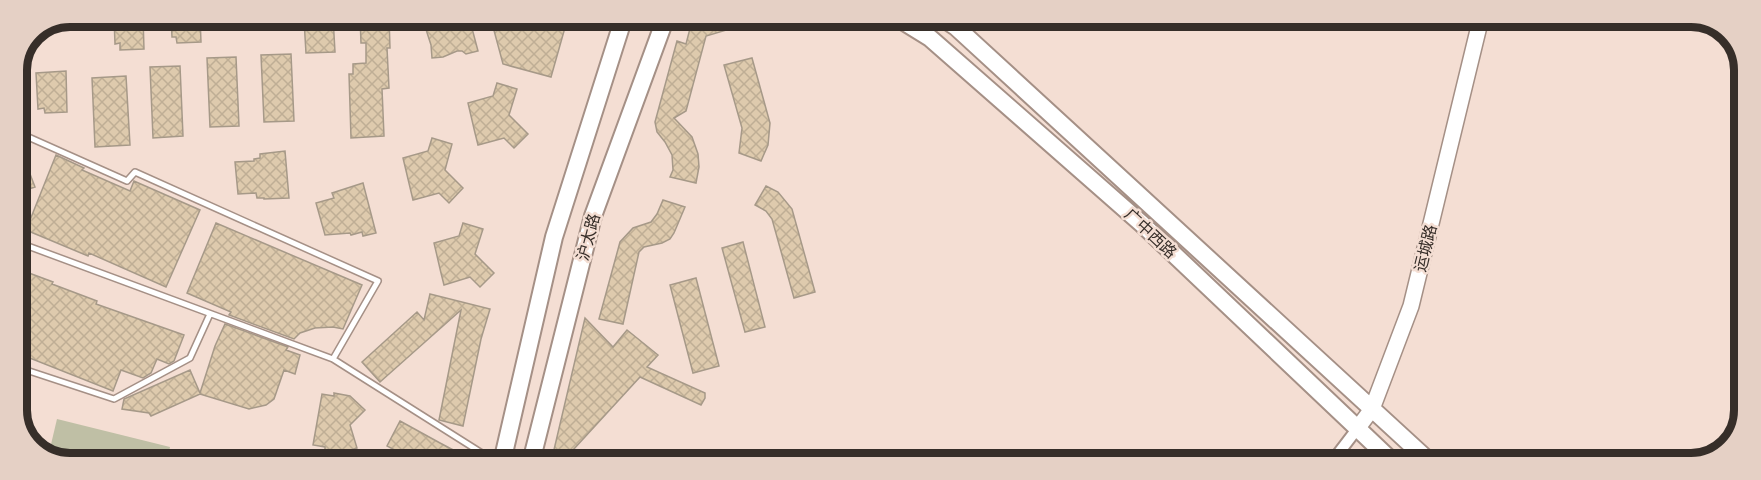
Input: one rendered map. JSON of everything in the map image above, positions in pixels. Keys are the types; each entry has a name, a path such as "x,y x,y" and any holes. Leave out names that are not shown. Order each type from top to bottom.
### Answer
{"main road":[{"name":"沪太路","path":"504,453 554,237 621,27"},
{"name":"沪太路","path":"533,453 593,216 662,27"},
{"name":"广中西路","path":"912,27 930,38 1142,224 1383,453"},
{"name":"广中西路","path":"956,27 1420,453"}],"street":[{"name":"运城路","path":"1339,453 1372,409 1411,306 1479,27"}],"lane":[{"path":"27,136 127,181 135,172 378,281 333,359"},
{"path":"27,246 333,359 482,453"},
{"path":"27,370 114,399 190,358 210,314"}],"green space":[{"path":"57,419 170,447 169,453 70,453 50,448"}],"building":[{"path":"114,27 143,27 144,49 120,50 120,43 115,44"},
{"path":"172,27 200,27 201,42 177,43 176,37 172,37"},
{"path":"228,27 255,27 255,29 228,30"},
{"path":"304,27 334,27 335,52 306,53"},
{"path":"360,27 389,27 390,48 387,48 389,88 382,89 384,136 351,138 349,74 353,74 353,64 366,63 366,43 361,43"},
{"path":"425,27 472,27 478,51 466,54 457,51 443,57 432,58 431,45"},
{"path":"493,27 565,27 551,77 503,64"},
{"path":"690,27 736,27 706,36 686,111 674,118 692,137 698,154 699,167 696,183 670,177 673,170 672,155 657,132 655,122 677,41 686,44"},
{"path":"291,54 294,121 264,122 261,55"},
{"path":"236,57 239,126 210,127 207,58"},
{"path":"752,58 770,123 768,145 761,161 739,153 742,128 724,65"},
{"path":"180,66 183,136 153,138 150,67"},
{"path":"66,71 67,112 45,113 44,108 38,109 36,73"},
{"path":"126,76 130,145 95,147 92,78"},
{"path":"497,83 517,89 509,115 528,134 514,148 504,138 478,145 468,103 493,96"},
{"path":"432,138 452,144 445,170 463,188 449,203 439,193 413,200 403,158 428,151"},
{"path":"285,151 289,198 264,199 257,198 256,193 238,194 235,162 254,161 260,158 260,154"},
{"path":"56,155 84,168 82,170 130,191 134,181 200,210 166,287 89,253 88,256 27,230"},
{"path":"27,166 35,187 27,190"},
{"path":"363,183 376,233 363,236 362,232 351,235 350,233 325,235 316,203 334,198 332,193"},
{"path":"766,186 778,192 792,209 815,292 794,298 772,219 766,211 755,205"},
{"path":"663,200 685,207 674,233 670,239 644,247 639,252 623,324 599,319 620,242 633,228 651,222"},
{"path":"216,223 362,285 343,329 315,328 300,333 294,339 229,315 231,312 187,293"},
{"path":"463,223 483,229 475,254 494,273 480,287 470,277 444,285 434,243 459,236"},
{"path":"743,242 765,327 745,332 722,248"},
{"path":"27,272 97,301 96,304 184,335 174,361 169,364 157,359 151,373 143,378 121,370 113,391 27,357"},
{"path":"696,278 719,366 693,373 670,285"},
{"path":"430,294 490,309 481,339 463,426 439,420 461,310 380,382 362,362 417,312 424,320"},
{"path":"585,318 613,347 627,330 658,355 647,367 705,393 701,405 640,377 570,453 553,453"},
{"path":"225,324 288,347 286,350 300,355 295,374 284,370 274,399 266,405 249,409 200,394 151,416 149,413 122,409 124,399 190,370 200,393 215,346"},
{"path":"334,393 350,396 365,410 350,425 357,448 342,453 313,445 322,394 334,396"},
{"path":"400,421 459,453 400,453 387,446"}]}
